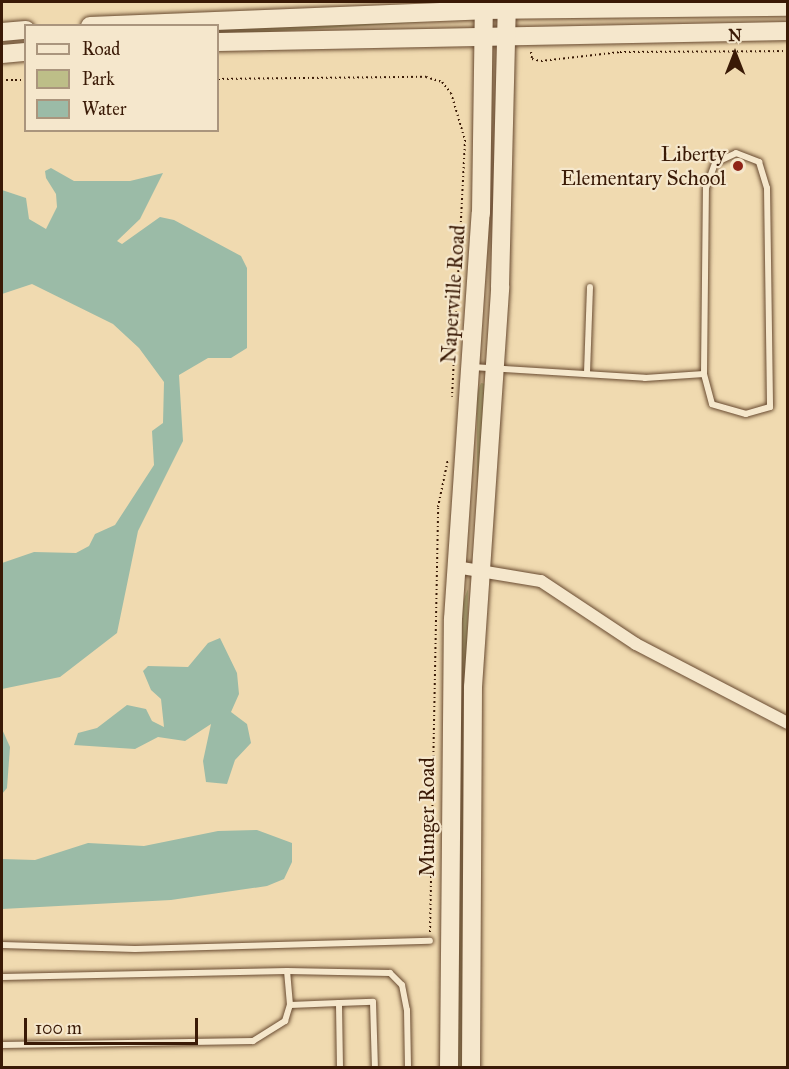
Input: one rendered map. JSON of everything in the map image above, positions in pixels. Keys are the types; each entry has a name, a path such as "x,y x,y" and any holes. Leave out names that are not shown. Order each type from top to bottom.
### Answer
{"street":[{"path":"129,24 484,6 788,7"},
{"name":"Naperville Road","path":"456,567 472,367 481,213 484,6"},
{"path":"471,1068 473,687 479,568 494,369 507,6"},
{"path":"2,32 24,30"},
{"path":"219,42 484,39 788,31"},
{"path":"2,54 24,52"},
{"path":"456,567 479,568 541,581 636,644 788,723"},
{"name":"Munger Road","path":"449,1068 450,721 456,567"}],"lane":[{"path":"736,153 759,162 767,188 770,406 746,414 712,404 704,374 706,188 715,163 736,153"},
{"path":"587,373 590,287"},
{"path":"472,367 645,378 704,374"},
{"path":"2,945 135,949 430,941"},
{"path":"2,977 287,971 390,973 402,985 408,1068"},
{"path":"2,1045 252,1041 285,1021 290,1005 287,971"},
{"path":"290,1005 374,1002 375,1068"},
{"path":"339,1003 340,1068"}],"path":[{"path":"532,59 620,52 788,51"},
{"path":"219,79 426,77 442,82 451,93 465,140 452,406"},
{"path":"2,80 24,80"},
{"path":"430,941 438,507 450,450"}],"green space":[{"path":"421,19 421,22 219,35 219,26"},
{"path":"481,383 486,384 477,481 477,393"},
{"path":"468,589 464,1067 456,1068 462,604"}],"water":[{"path":"51,168 74,181 130,181 163,173 140,219 117,241 122,244 160,217 174,220 241,256 247,268 247,348 231,358 208,358 179,375 183,441 138,531 117,633 60,677 2,689 2,563 34,552 76,553 89,546 95,534 115,525 154,465 152,431 163,423 164,382 139,348 113,324 32,284 2,294 2,190 26,198 29,219 46,229 57,207 56,194 46,178 45,171"},
{"path":"220,638 237,673 239,694 231,712 247,724 251,743 235,760 227,784 206,782 203,761 211,724 185,741 158,737 135,749 74,745 78,733 97,728 127,705 146,709 152,721 164,727 161,699 151,690 143,671 148,666 188,667 208,643"},
{"path":"2,729 10,747 7,788 2,794"},
{"path":"257,830 292,843 292,862 284,879 267,886 171,900 2,909 2,859 35,860 88,843 144,846 218,831"}],"place":[{"name":"Liberty Elementary School","path":"738,166"}]}
